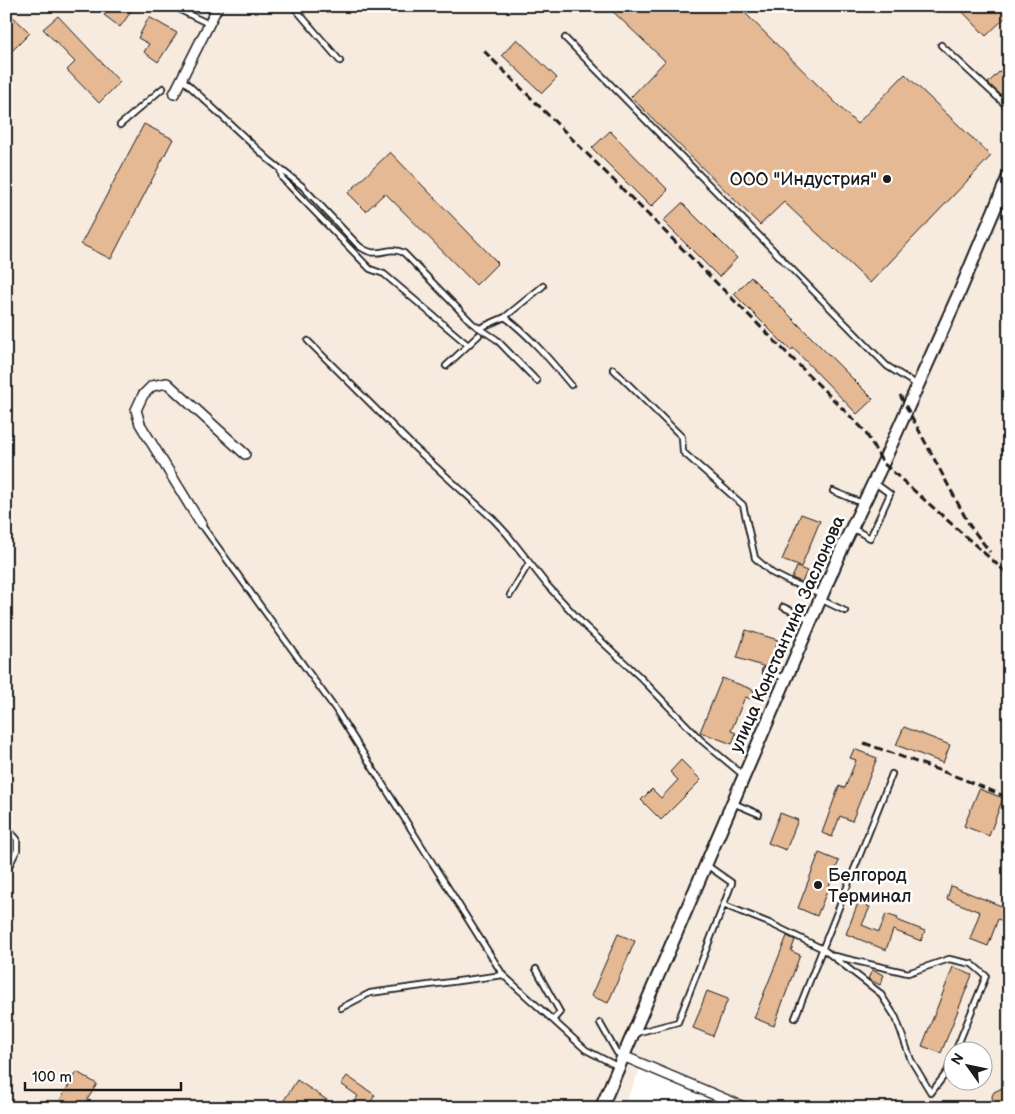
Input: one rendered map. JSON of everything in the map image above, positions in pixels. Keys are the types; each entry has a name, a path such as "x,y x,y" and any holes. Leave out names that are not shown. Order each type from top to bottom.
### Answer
{"street":[{"path":"174,94 218,6"},
{"name":"улица Константина Заслонова","path":"601,1108 821,597 960,291 1004,202 1009,174"},
{"path":"201,524 140,424 136,410 143,394 152,386 167,383 245,454"},
{"path":"621,1061 746,1108"}],"lane":[{"path":"293,6 340,60"},
{"path":"182,11 209,24"},
{"path":"565,38 887,366 917,385"},
{"path":"941,45 1009,108"},
{"path":"182,79 280,169 302,186 363,249 373,253 395,250 404,253 470,321 496,338 538,381"},
{"path":"120,125 163,88"},
{"path":"280,169 282,178 370,269 384,274 468,345"},
{"path":"480,328 505,317 543,286"},
{"path":"505,317 546,356 571,385"},
{"path":"446,366 478,335"},
{"path":"308,341 414,447 493,519 565,605 691,731 744,775"},
{"path":"613,369 682,437 683,452 743,505 755,558 772,572 845,611"},
{"path":"852,528 870,538 890,494 874,482"},
{"path":"833,491 864,504"},
{"path":"201,524 336,710 503,975 586,1050 621,1061"},
{"path":"510,595 529,563"},
{"path":"783,607 811,620"},
{"path":"765,671 786,678"},
{"path":"795,1018 892,774"},
{"path":"732,803 759,814"},
{"path":"6,827 17,839 17,850 6,872"},
{"path":"632,1034 678,1022 732,883 706,864"},
{"path":"724,905 770,923 833,955 880,993 896,1018 910,1060 931,1092 942,1078"},
{"path":"833,955 908,973 949,959 972,964 986,976 960,1042"},
{"path":"536,969 560,1012 553,1020"},
{"path":"341,1008 370,993 503,975"},
{"path":"600,1023 621,1061"}],"shaded area":[{"path":"6,6 1009,6 1009,1108 730,1108 640,1069 623,1108 6,1108"}],"building":[{"path":"111,6 135,6 120,27 104,15"},
{"path":"607,6 738,6 857,124 905,74 991,156 870,283 784,202 760,225 631,97 665,61"},
{"path":"957,6 1009,6 1009,14 986,36"},
{"path":"6,10 30,33 6,57"},
{"path":"58,16 120,82 99,103 67,70 75,62 43,29"},
{"path":"149,17 177,33 158,62 144,52 149,44 138,38"},
{"path":"517,39 557,78 542,93 502,55"},
{"path":"1009,62 1009,88 1001,95 988,83"},
{"path":"144,124 173,139 111,259 81,244"},
{"path":"610,131 668,190 651,207 592,148"},
{"path":"390,152 498,263 476,285 385,193 366,211 348,193"},
{"path":"682,203 737,258 719,277 663,221"},
{"path":"751,277 873,399 857,414 793,348 791,351 734,294"},
{"path":"801,514 820,521 801,567 782,560"},
{"path":"797,567 807,571 802,582 792,578"},
{"path":"746,630 778,640 769,668 737,658"},
{"path":"722,678 754,690 751,699 745,697 731,731 736,733 732,744 700,732"},
{"path":"904,727 950,745 943,763 896,745"},
{"path":"854,749 877,758 852,821 840,816 832,837 822,833 839,786 845,788 856,760 850,758"},
{"path":"681,760 701,780 661,820 641,800 652,789 661,798 678,780 670,772"},
{"path":"979,789 1003,798 989,836 964,826"},
{"path":"780,813 798,820 786,850 768,843"},
{"name":"Белгород Терминал","path":"819,853 839,861 817,916 798,908"},
{"path":"951,886 1009,909 1005,922 998,919 988,946 970,939 980,912 947,899"},
{"path":"858,903 870,907 862,925 879,932 886,914 925,931 921,941 893,930 886,950 846,934"},
{"path":"618,934 635,941 608,1003 591,996"},
{"path":"787,936 795,940 791,951 800,955 774,1026 754,1018"},
{"path":"953,967 972,975 945,1042 942,1042 941,1053 922,1046"},
{"path":"872,970 884,975 880,985 868,979"},
{"path":"707,991 728,999 713,1036 693,1028"},
{"path":"77,1072 97,1084 82,1108 55,1108"},
{"path":"347,1076 375,1095 367,1108 350,1108 358,1096 341,1084"},
{"path":"297,1080 339,1108 279,1108"},
{"path":"1002,1088 1009,1088 1009,1108 995,1108 992,1096 994,1092"}],"railway":[{"path":"484,51 864,430 883,463 1009,575"},
{"path":"900,395 970,526 990,552"},
{"path":"864,743 1009,798"}],"place":[{"name":"ООО \"Индустрия\"","path":"887,179"},
{"name":"Белгород Терминал","path":"818,885"}]}
